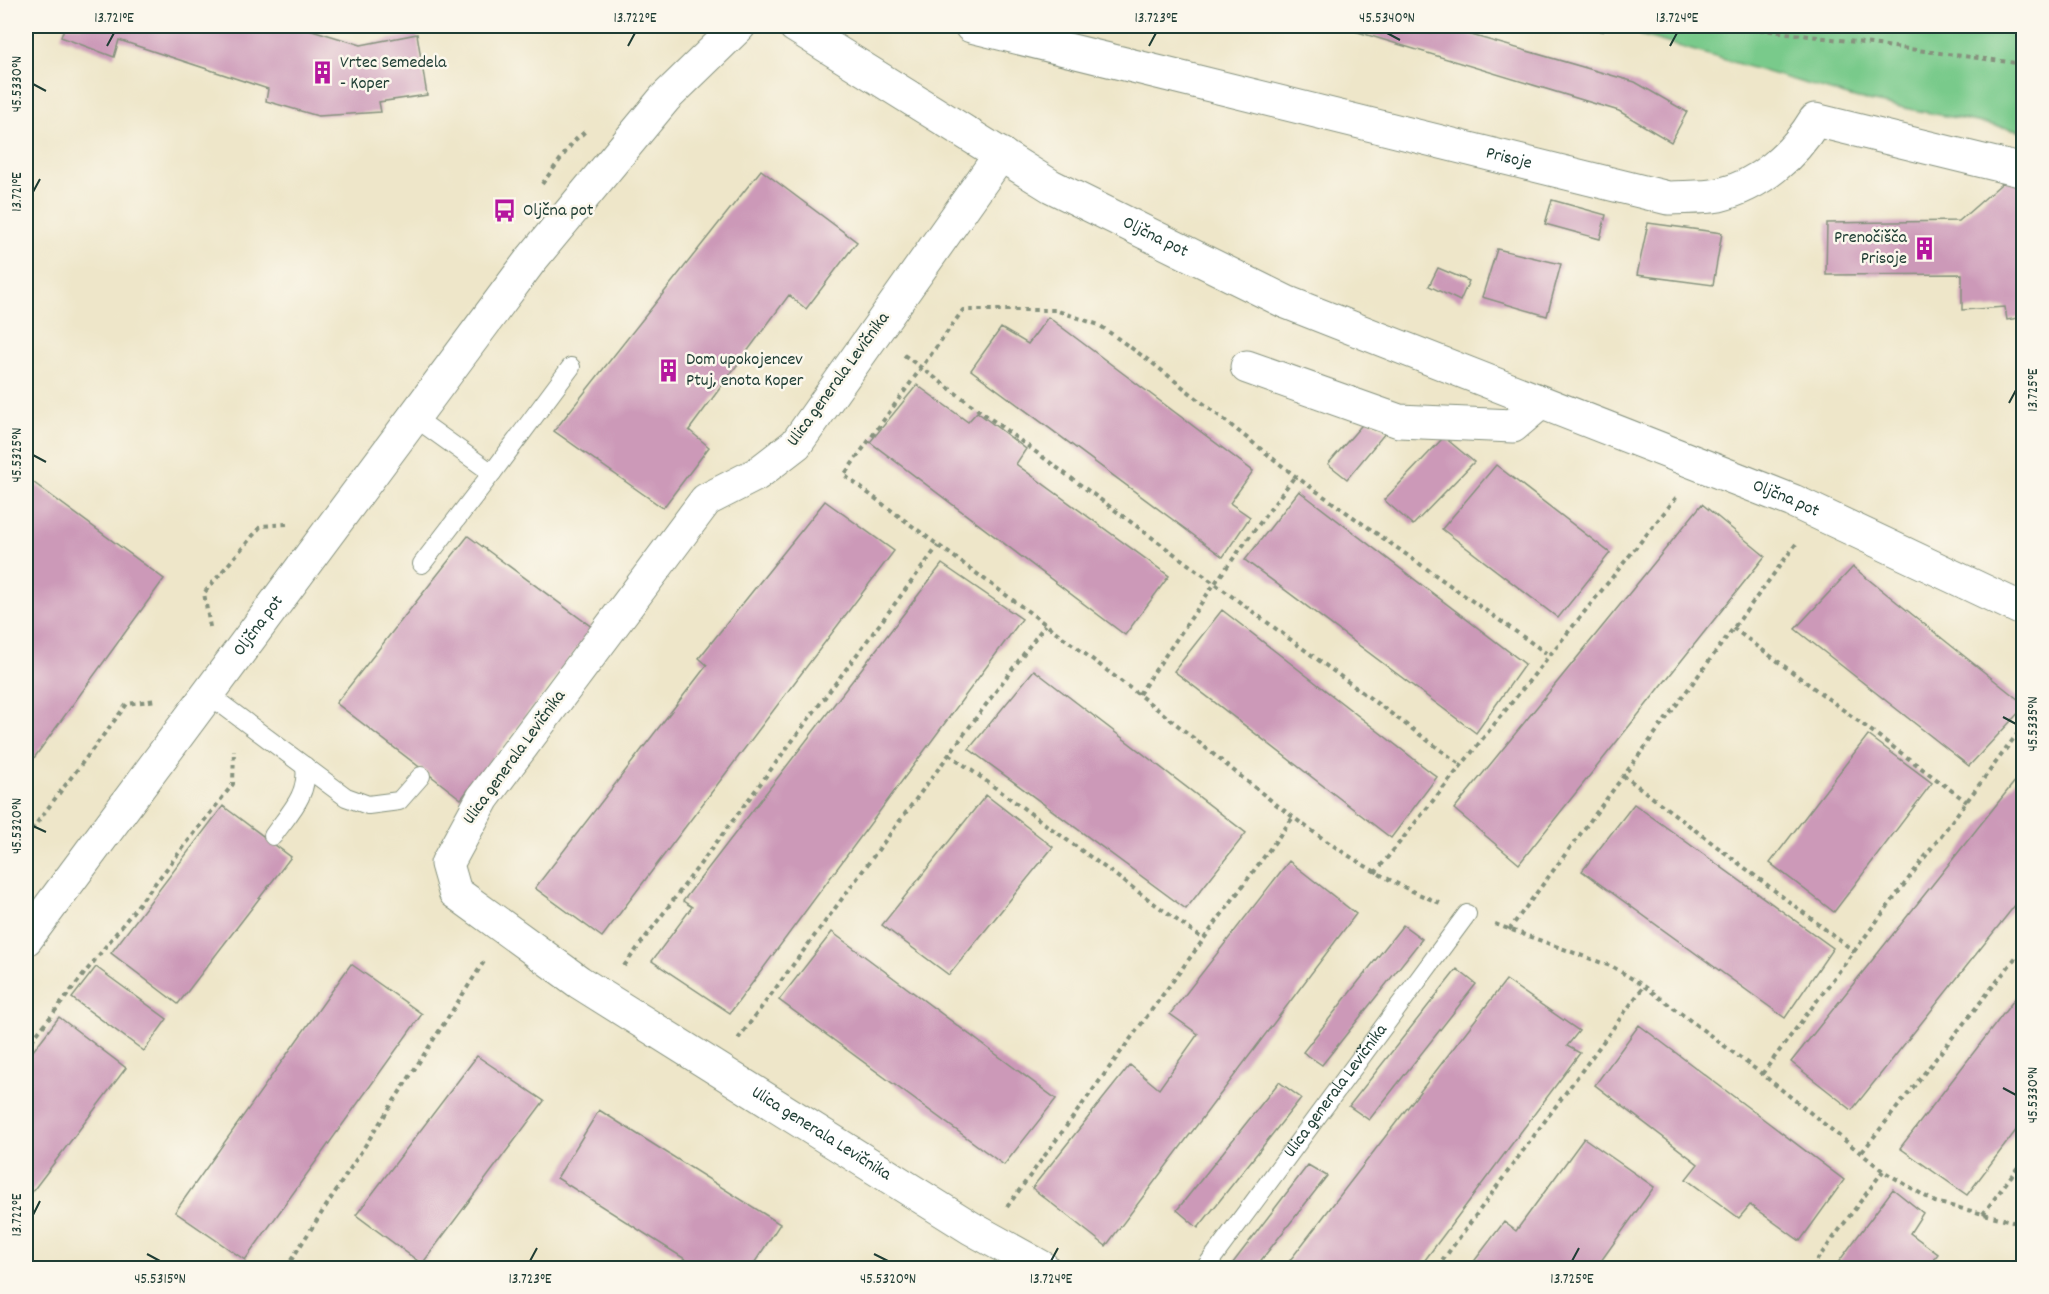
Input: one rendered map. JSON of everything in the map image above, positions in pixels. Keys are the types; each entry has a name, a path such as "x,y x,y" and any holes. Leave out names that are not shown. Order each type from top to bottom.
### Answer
{"street":[{"name":"Oljčna pot","path":"26,939 530,261 602,171 665,98 739,26"},
{"name":"Oljčna pot","path":"795,26 1051,186 1286,302 1820,512 2024,610"},
{"name":"Prisoje","path":"971,26 1668,198 1719,195 1757,179 1791,154 1815,120 2024,171"},
{"name":"Ulica generala Levičnika","path":"1001,154 796,444 757,474 706,500 483,798 447,864 455,892 601,996 986,1236 1043,1269"},
{"path":"1247,367 1399,422 1513,426 1540,403"}],"lane":[{"path":"422,564 571,367"},
{"path":"414,417 492,473"},
{"path":"208,694 346,797 368,805 399,801 421,776"},
{"path":"273,836 299,800 307,781 305,766"},
{"name":"Ulica generala Levičnika","path":"1205,1269 1467,914"}],"path":[{"path":"1602,32 1604,26"},
{"path":"1733,26 2024,64"},
{"path":"1546,653 1295,476 1151,362 1099,325 1055,310 963,310 844,475 1139,694 1294,816 1375,873 1411,892 1614,967 1644,986 1762,1074 1883,1171 1935,1202 2024,1224"},
{"path":"874,334 1461,765"},
{"path":"1375,873 1702,465"},
{"path":"1139,694 1215,583 1295,476"},
{"path":"1509,930 1820,512"},
{"path":"601,996 938,546"},
{"path":"716,1068 1045,625"},
{"path":"1734,628 1967,802"},
{"path":"26,1048 233,784 234,713"},
{"path":"1762,1074 2024,725"},
{"path":"949,754 1203,939"},
{"path":"1623,775 1855,952"},
{"path":"986,1236 1294,816"},
{"path":"286,1269 505,929"},
{"path":"1862,1152 2024,947"},
{"path":"1437,1269 1644,986"},
{"path":"1983,1214 2024,1159"},
{"path":"1811,1269 1883,1171"}],"green space":[{"path":"1642,26 2023,26 2023,131 1858,99 1640,35"}],"building":[{"name":"Vrtec Semedela - Koper","path":"65,26 299,26 361,45 417,34 427,95 379,102 381,112 318,116 266,101 268,89 119,40 114,57 61,37"},
{"path":"1338,26 1440,26 1635,82 1687,112 1671,142 1619,111"},
{"name":"Dom upokojencev Ptuj, enota Koper","path":"761,170 857,242 806,309 789,295 689,430 709,447 663,508 554,431"},
{"name":"Prenočišča Prisoje","path":"2008,178 2024,183 2024,317 2007,320 2005,307 1962,310 1962,274 1826,275 1827,223 1959,221"},
{"path":"1552,200 1606,215 1600,239 1545,224"},
{"path":"1648,223 1722,233 1713,285 1637,275"},
{"path":"1497,249 1561,264 1547,316 1482,297"},
{"path":"1438,268 1469,281 1460,301 1429,286"},
{"path":"1048,317 1253,471 1230,503 1250,517 1223,557 971,370 1001,328 1028,344"},
{"path":"917,385 968,422 977,412 1026,449 1016,464 1169,576 1125,635 870,442"},
{"path":"1367,419 1386,432 1347,479 1328,464"},
{"path":"1444,437 1474,462 1413,525 1384,500"},
{"path":"1496,465 1610,553 1558,618 1442,529"},
{"path":"26,477 164,579 26,769"},
{"path":"1299,491 1525,664 1476,733 1245,560"},
{"path":"825,501 894,551 602,937 535,888 707,665 699,658"},
{"path":"1702,504 1765,556 1519,864 1454,809"},
{"path":"468,536 593,628 461,799 336,703"},
{"path":"942,564 1022,619 730,1013 652,961 692,907 683,901"},
{"path":"1853,567 2024,704 2024,707 1969,766 1795,629"},
{"path":"1222,610 1437,777 1391,838 1174,671"},
{"path":"1034,670 1246,833 1186,909 969,749"},
{"path":"1868,735 1932,783 1834,912 1770,863"},
{"path":"2024,770 2024,894 1852,1110 1791,1062"},
{"path":"986,795 1053,847 949,975 882,925"},
{"path":"1634,804 1833,948 1785,1018 1582,871"},
{"path":"223,806 291,857 178,1004 111,953"},
{"path":"1289,861 1356,914 1106,1246 1032,1188 1130,1065 1159,1089 1198,1034 1170,1014"},
{"path":"1403,925 1422,939 1322,1065 1303,1052"},
{"path":"832,932 1056,1099 1004,1165 779,1000"},
{"path":"351,964 422,1014 245,1260 175,1212"},
{"path":"96,967 167,1019 144,1051 72,998"},
{"path":"1457,969 1476,984 1369,1120 1349,1106"},
{"path":"1506,980 1579,1031 1567,1046 1580,1053 1419,1268 1284,1268"},
{"path":"2024,987 2024,1120 1967,1195 1900,1148"},
{"path":"59,1017 126,1068 26,1200 26,1060"},
{"path":"1639,1025 1844,1180 1800,1241 1750,1205 1739,1218 1686,1179 1698,1164 1595,1085"},
{"path":"477,1056 544,1101 422,1264 356,1215"},
{"path":"1279,1082 1301,1098 1198,1228 1177,1210"},
{"path":"599,1110 780,1224 751,1268 699,1268 557,1178"},
{"path":"1584,1138 1654,1187 1596,1268 1469,1268 1504,1222 1516,1231"},
{"path":"1308,1165 1327,1176 1255,1268 1229,1268"},
{"path":"1893,1189 1923,1213 1910,1233 1938,1254 1927,1268 1834,1268"},
{"path":"2024,1252 2024,1268 2011,1268"}],"place":[{"name":"Vrtec Semedela - Koper","path":"322,73"},
{"name":"Oljčna pot","path":"505,211"},
{"name":"Prenočišča Prisoje","path":"1925,248"},
{"name":"Dom upokojencev Ptuj, enota Koper","path":"668,370"}]}
